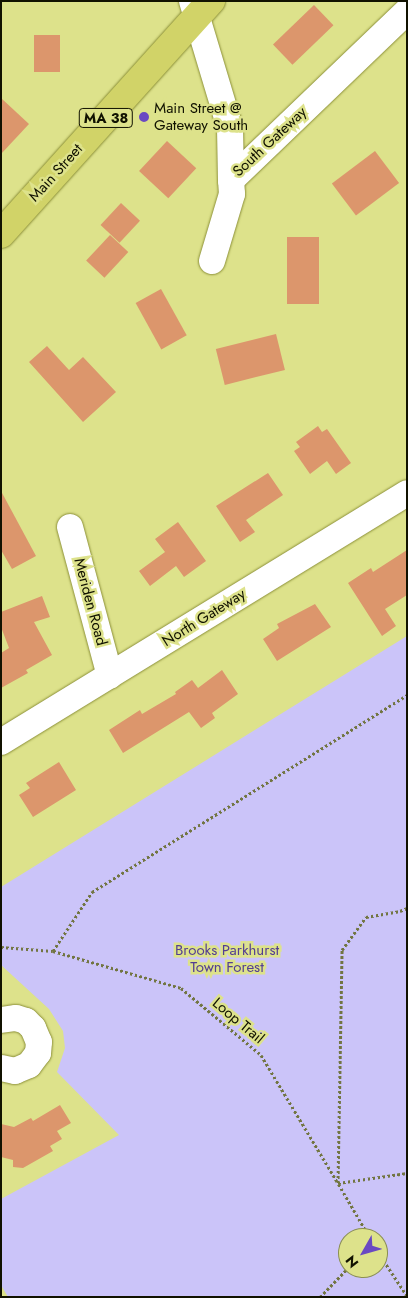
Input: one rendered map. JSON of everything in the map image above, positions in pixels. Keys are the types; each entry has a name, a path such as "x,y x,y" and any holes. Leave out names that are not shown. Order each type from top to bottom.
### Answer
{"main road":[{"name":"Main Street","path":"1,234 200,6"}],"street":[{"name":"South Gateway","path":"200,6 230,128 231,180"},
{"name":"South Gateway","path":"231,180 407,11"},
{"path":"212,261 232,194 231,180"},
{"name":"North Gateway","path":"1,742 407,493"},
{"name":"Meriden Road","path":"70,527 110,676"},
{"path":"1,1068 15,1071 25,1068 33,1062 39,1048 36,1032 30,1024 3,1014"}],"path":[{"path":"53,950 92,892 407,694"},
{"path":"407,908 366,917 342,950 338,1183 407,1173"},
{"path":"400,911 407,914"},
{"name":"Loop Trail","path":"1,947 53,950 181,988 261,1055 364,1228"},
{"path":"388,1267 407,1296"},
{"path":"320,1297 338,1278"}],"green space":[{"name":"Brooks Parkhurst Town Forest","path":"407,636 407,1297 8,1297 1,1285 1,1199 119,1135 57,1072 65,1048 63,1031 49,1009 1,965 1,887"}],"building":[{"path":"314,5 333,25 292,65 273,45"},
{"path":"34,35 60,35 60,72 34,72"},
{"path":"1,98 29,124 1,154"},
{"path":"167,141 196,168 168,198 139,171"},
{"path":"375,151 399,183 356,215 332,183"},
{"path":"121,203 140,221 120,243 101,225"},
{"path":"110,235 128,252 104,278 86,261"},
{"path":"287,237 319,237 319,304 287,304"},
{"path":"161,289 187,335 161,349 136,303"},
{"path":"276,334 285,370 225,385 216,349"},
{"path":"47,346 69,370 83,357 116,392 83,422 29,362"},
{"path":"318,426 322,432 327,429 351,463 336,474 327,461 310,474 294,451 300,447 296,442"},
{"path":"268,473 283,495 246,520 255,532 240,542 216,506"},
{"path":"1,491 36,556 12,569 1,550"},
{"path":"178,522 206,561 184,577 176,566 150,586 139,571 165,552 155,539"},
{"path":"407,550 407,595 385,609 396,626 382,636 348,583 371,568 373,572"},
{"path":"42,596 50,617 34,622 52,655 26,670 28,673 1,688 1,653 9,648 1,627 1,612"},
{"path":"315,604 331,627 277,661 263,639 279,628 277,624"},
{"path":"222,670 238,694 212,713 215,718 201,728 189,712 123,753 109,730 140,710 142,714 176,694 175,692 192,680 198,688"},
{"path":"59,762 76,790 33,817 19,795 30,788 26,783"},
{"path":"60,1105 71,1123 57,1131 62,1139 50,1146 53,1151 23,1168 13,1167 13,1160 1,1157 1,1124 14,1127 31,1118 33,1121"}],"place":[{"name":"Main Street @ Gateway South","path":"144,117"}]}
